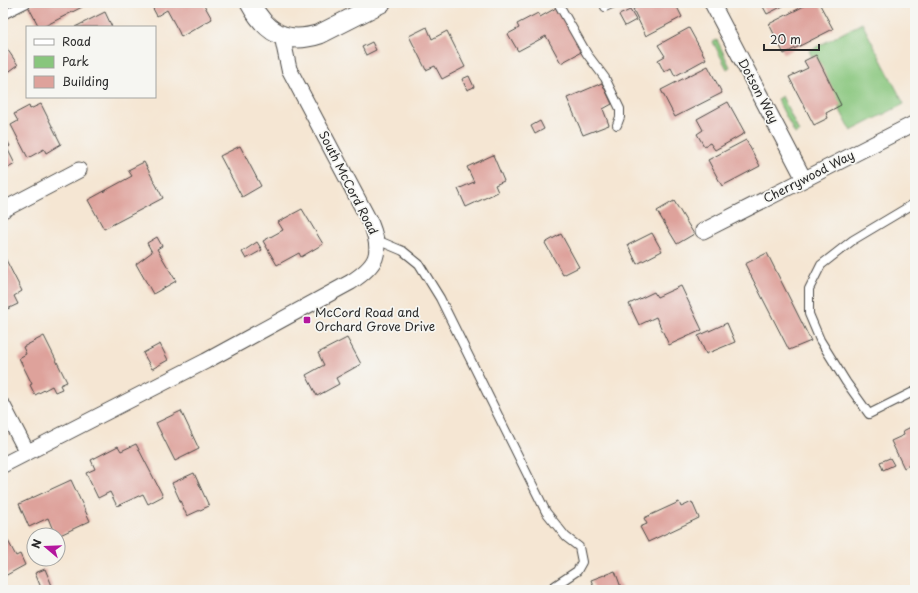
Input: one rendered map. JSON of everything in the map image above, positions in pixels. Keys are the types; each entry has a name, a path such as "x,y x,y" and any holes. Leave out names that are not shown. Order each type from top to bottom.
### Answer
{"street":[{"path":"250,3 264,24 275,33 282,36 304,38 320,34 381,3"},
{"name":"Dotson Way","path":"712,3 804,179"},
{"name":"South McCord Road","path":"3,464 206,361 351,282 367,270 375,259 378,252 377,240 371,224 289,69 282,36"},
{"name":"Cherrywood Way","path":"703,231 804,179 914,126"},
{"path":"3,210 79,170"},
{"path":"3,406 27,452"}],"lane":[{"path":"3,16 27,3"},
{"path":"558,3 587,54 605,78 620,109 620,117 617,125"},
{"path":"605,7 614,3"},
{"path":"915,203 853,240 821,265 809,289 809,314 820,340 846,382 869,414 915,391"},
{"path":"377,240 403,251 419,264 440,298 546,512 566,537 580,547 582,562 577,571 554,586"}],"green space":[{"path":"862,23 904,104 851,131 809,51"},
{"path":"717,40 730,67 727,69 713,42"},
{"path":"782,96 799,132 795,134 777,99"}],"building":[{"path":"35,3 83,3 84,6 45,26 38,26 28,6"},
{"path":"150,3 203,3 212,19 181,37 167,10 157,16"},
{"path":"645,3 675,3 682,17 646,36 633,9"},
{"path":"761,3 789,3 767,14"},
{"path":"810,3 819,3 833,29 784,54 769,24"},
{"path":"556,8 559,14 561,12 583,51 561,63 546,36 518,51 508,34 519,28 517,24 538,13 540,17"},
{"path":"630,10 636,20 625,26 619,15"},
{"path":"105,12 112,26 77,26"},
{"path":"427,27 432,39 447,31 465,67 442,79 435,66 426,70 409,36"},
{"path":"689,28 706,59 675,76 671,68 664,72 658,60 665,56 658,45"},
{"path":"372,42 376,50 366,55 362,47"},
{"path":"3,43 18,65 3,76"},
{"path":"816,55 841,105 826,113 828,118 814,125 789,77 808,68 804,61"},
{"path":"708,66 722,93 675,117 661,90"},
{"path":"469,76 474,87 467,90 462,79"},
{"path":"602,83 612,104 603,109 609,125 583,135 567,98"},
{"path":"728,102 745,133 715,150 710,143 704,146 697,134 703,130 697,119"},
{"path":"41,104 61,144 46,153 44,149 28,158 11,125 18,121 14,114 29,106 30,109"},
{"path":"540,121 544,129 535,134 531,126"},
{"path":"3,133 10,146 7,148 15,164 3,171"},
{"path":"746,140 760,166 722,186 708,160"},
{"path":"240,146 261,186 242,197 220,156"},
{"path":"493,155 504,181 495,185 498,192 466,207 458,189 474,182 467,167"},
{"path":"144,162 163,198 104,229 88,200 132,176 128,170"},
{"path":"674,201 694,234 677,244 657,211"},
{"path":"302,209 323,244 301,257 299,253 277,265 263,241 283,230 278,222"},
{"path":"652,233 662,251 637,264 628,245"},
{"path":"561,234 579,267 563,275 545,243"},
{"path":"157,237 162,246 157,249 176,281 153,294 136,264 152,252 147,243"},
{"path":"257,242 262,250 246,259 242,252"},
{"path":"767,253 811,341 789,350 745,264"},
{"path":"3,254 22,291 14,296 18,304 3,311"},
{"path":"681,286 702,330 669,345 656,317 639,325 629,304 654,292 657,297"},
{"path":"727,323 735,342 706,354 698,336"},
{"path":"44,336 67,382 60,385 62,389 55,392 52,386 35,395 30,385 32,384 19,358 26,354 23,347"},
{"path":"347,338 361,364 336,378 339,384 317,396 306,375 324,365 318,353"},
{"path":"160,344 168,360 152,369 143,353"},
{"path":"181,411 199,449 175,461 156,423"},
{"path":"915,425 915,462 904,468 891,441 904,435 903,431"},
{"path":"136,444 163,496 148,504 143,494 117,506 110,492 98,498 86,473 95,469 91,460 118,446 121,451"},
{"path":"890,458 894,465 883,470 880,462"},
{"path":"194,473 209,506 187,516 172,483"},
{"path":"71,480 90,521 66,532 66,527 52,527 48,518 29,527 19,504"},
{"path":"679,502 681,507 692,502 699,518 648,542 640,527 647,524 644,518"},
{"path":"7,539 16,556 20,554 25,565 3,577 3,541"},
{"path":"45,569 53,588 42,590 35,573"},
{"path":"615,571 622,590 595,590 591,580"}],"place":[{"name":"McCord Road and Orchard Grove Drive","path":"307,320"}]}
